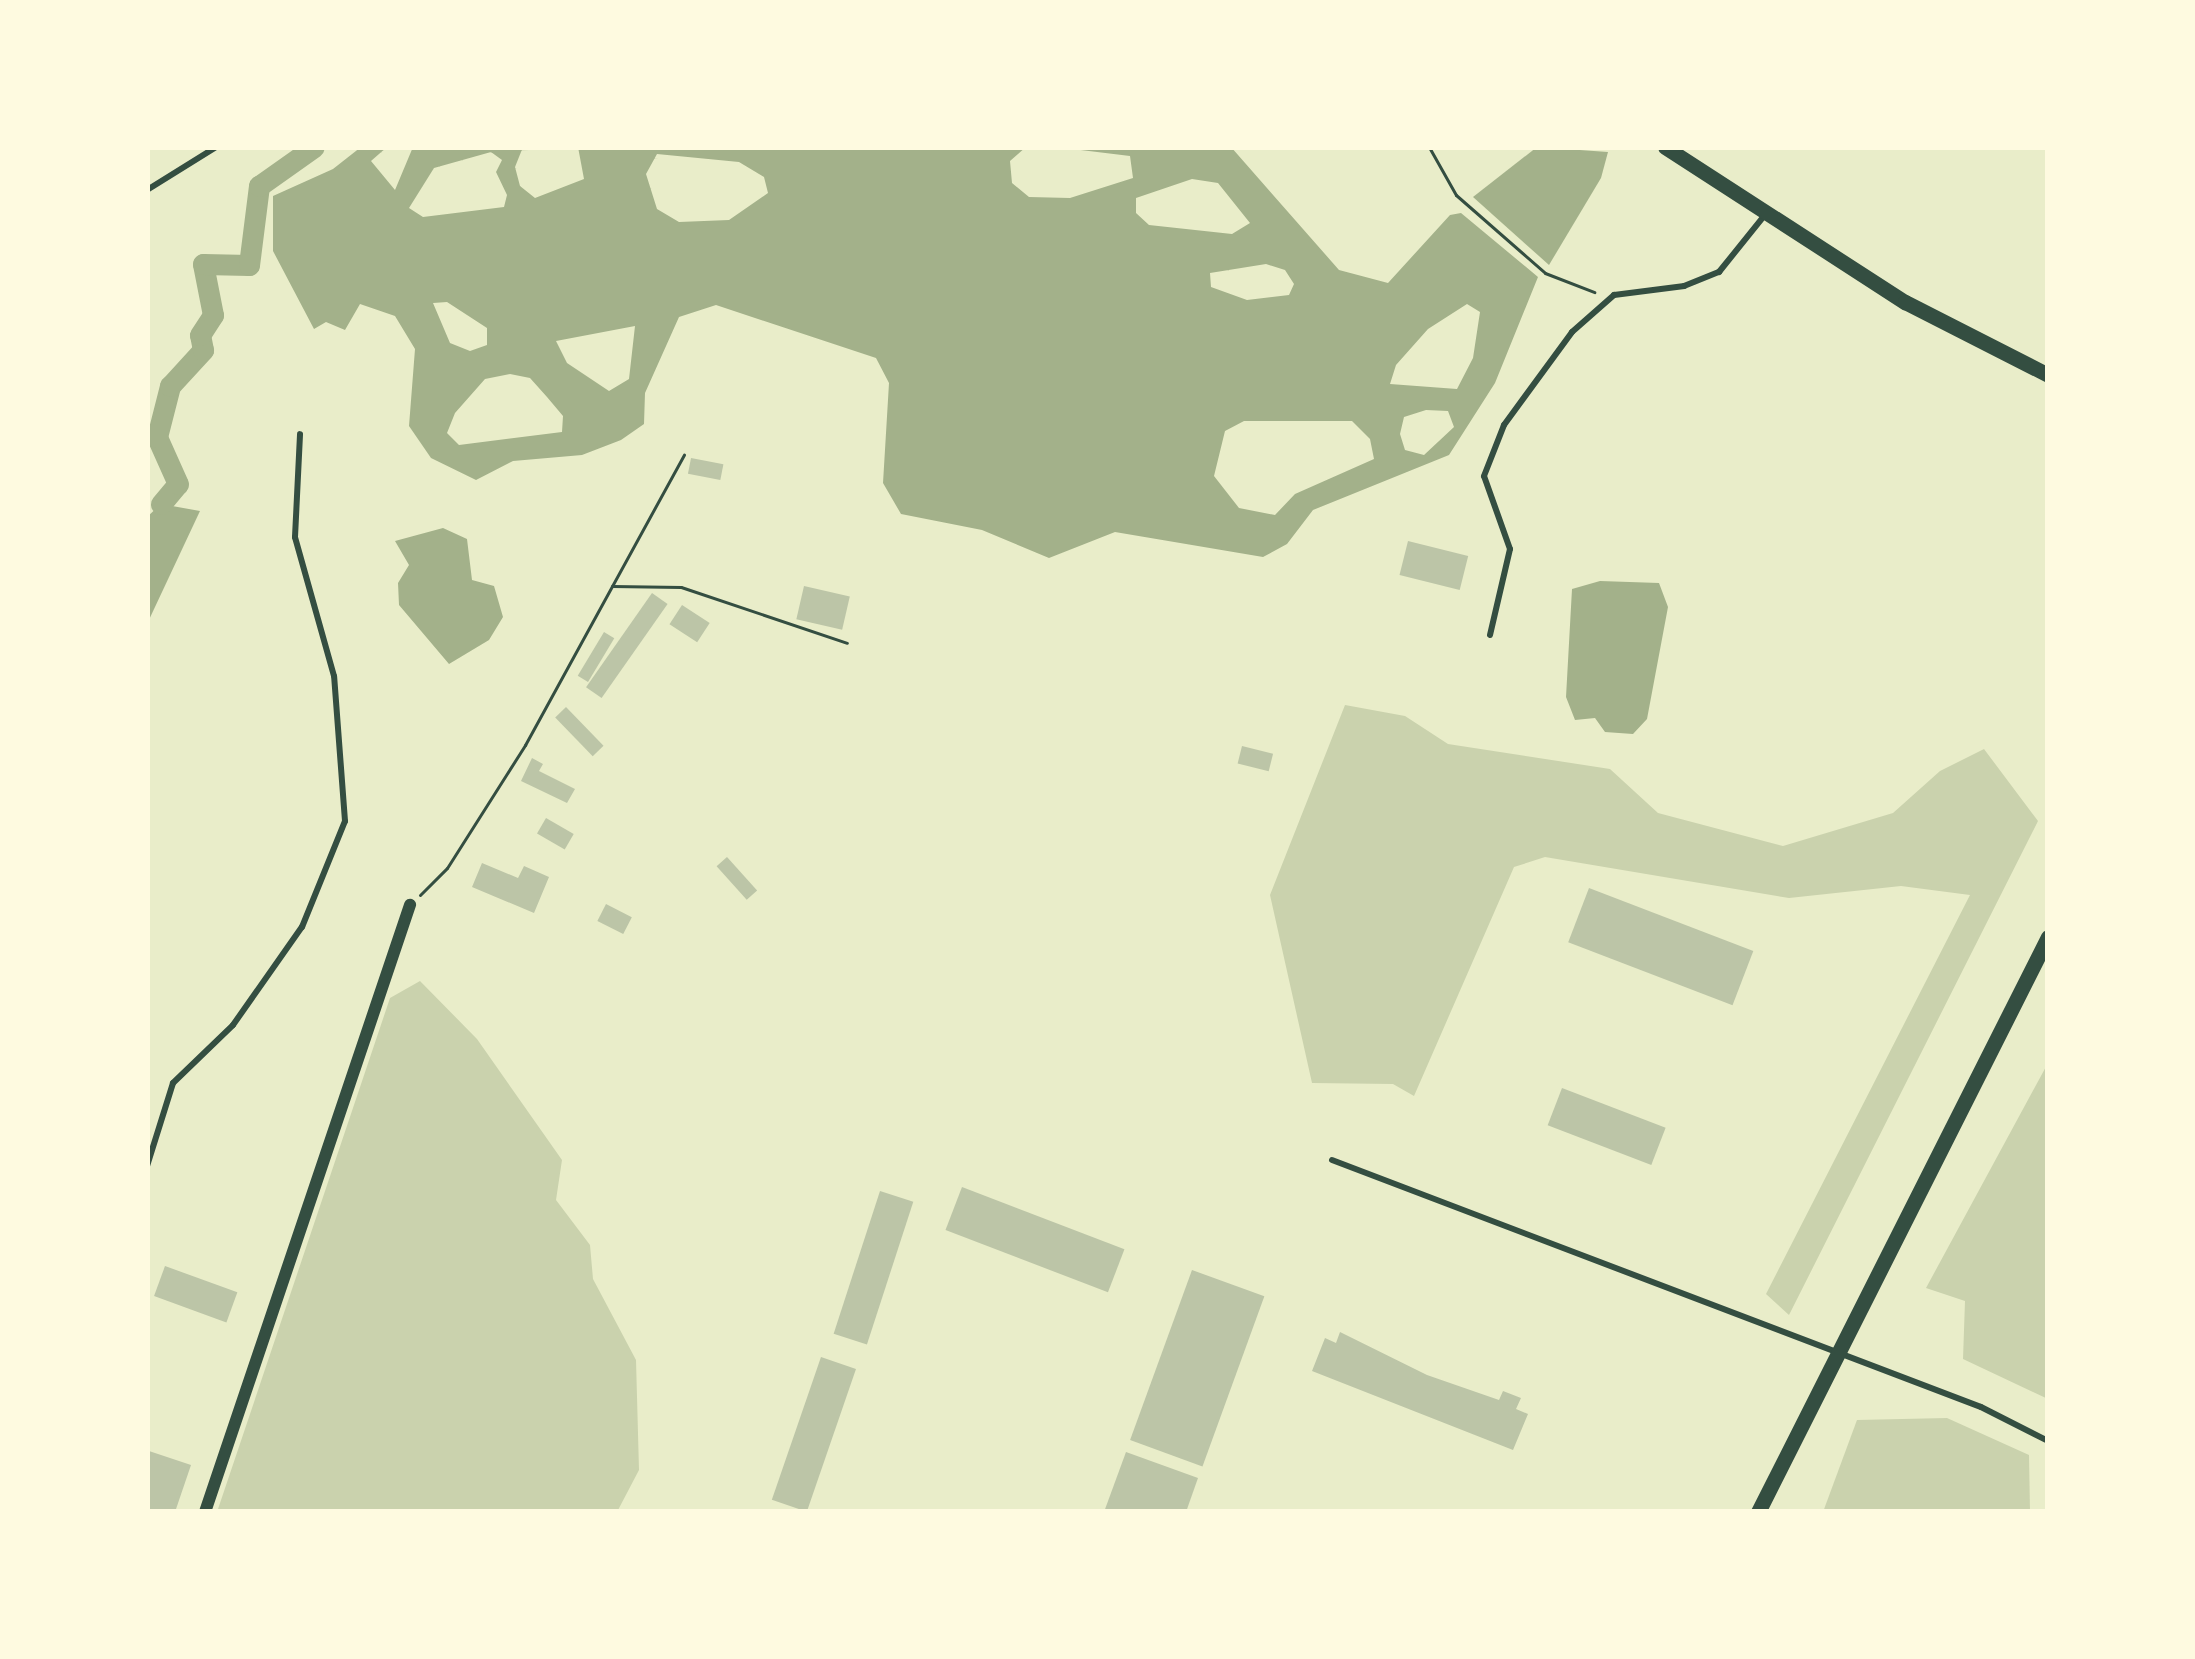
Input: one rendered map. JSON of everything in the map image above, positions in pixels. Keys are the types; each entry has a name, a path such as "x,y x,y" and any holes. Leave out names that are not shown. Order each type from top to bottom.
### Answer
{"street":[{"path":"1665,147 1905,302 2048,375"},
{"path":"205,1512 410,905"},
{"path":"1758,1512 2048,937"}],"lane":[{"path":"147,190 216,147"},
{"path":"1490,634 1510,549 1484,476 1504,425 1573,332 1614,295 1719,272 1766,213"},
{"path":"147,1166 173,1083 233,1025 302,927 345,820 334,676 295,537 300,434"},
{"path":"1332,1160 1839,1353 2048,1441"}],"path":[{"path":"1429,147 1456,195 1545,273 1577,290 1614,295"},
{"path":"410,905 458,850 684,455"},
{"path":"612,586 681,587 847,644"}],"shaded area":[{"path":"361,147 387,147 371,161 395,190 413,147 523,147 515,167 520,186 535,198 584,179 578,147 1026,147 1010,161 1012,183 1029,197 1070,198 1133,178 1130,156 1056,147 1231,147 1339,270 1388,283 1450,215 1461,213 1538,277 1495,383 1449,455 1313,510 1287,544 1263,557 1115,532 1049,558 982,530 901,514 883,483 889,383 876,358 716,305 679,317 645,393 644,424 621,440 582,455 513,461 476,480 431,458 409,426 415,349 395,316 360,304 345,330 326,322 314,329 273,251 273,196 333,169","holes":["491,152 502,160 496,172 507,195 504,207 423,217 409,208 434,168","657,154 739,162 764,177 768,193 729,220 679,222 657,209 646,174","1192,179 1218,183 1250,223 1232,234 1149,225 1136,213 1136,198","1266,264 1285,270 1294,284 1289,295 1247,300 1211,287 1210,273","447,302 487,328 487,345 470,351 450,343 433,303","1467,304 1480,312 1473,358 1457,389 1390,384 1396,365 1428,329","635,326 629,379 609,391 567,363 556,341","510,374 530,378 563,416 562,432 459,445 447,433 455,413 485,379","1426,410 1448,411 1454,427 1424,455 1405,450 1400,434 1404,417","1244,421 1352,421 1370,439 1374,459 1295,494 1275,515 1239,508 1214,476 1225,431"]},
{"path":"1537,147 1608,152 1601,178 1549,265 1473,197"},
{"path":"161,504 200,511 147,624 147,517"},
{"path":"443,528 467,539 472,580 494,586 503,617 489,640 449,664 399,605 398,583 409,565 395,541"},
{"path":"1600,581 1659,583 1668,607 1647,719 1633,734 1605,732 1595,718 1575,720 1566,697 1572,589"},
{"path":"1345,705 1405,716 1448,744 1610,769 1658,813 1783,846 1893,813 1940,771 1984,749 2038,821 1789,1315 1766,1294 1970,895 1901,886 1789,898 1545,857 1514,867 1414,1096 1393,1084 1312,1083 1270,895"},
{"path":"420,981 477,1039 562,1160 556,1200 590,1245 593,1279 636,1360 639,1470 617,1512 217,1512 390,998"},
{"path":"2048,1063 2048,1399 1963,1359 1965,1301 1926,1288"},
{"path":"1947,1418 2029,1455 2030,1512 1823,1512 1857,1420"}],"building":[{"path":"691,458 723,464 720,480 688,474"},
{"path":"1408,541 1468,556 1460,590 1400,575"},
{"path":"804,586 850,597 842,630 796,619"},
{"path":"652,593 668,604 602,698 586,687"},
{"path":"682,605 710,623 697,642 669,624"},
{"path":"604,632 614,638 588,682 578,676"},
{"path":"566,707 604,746 593,756 555,717"},
{"path":"1242,746 1273,754 1269,771 1238,763"},
{"path":"532,758 543,764 539,771 575,789 567,803 521,781"},
{"path":"546,818 574,834 565,850 537,834"},
{"path":"727,857 757,890 747,900 717,866"},
{"path":"482,863 518,878 524,866 549,877 534,913 472,887"},
{"path":"1589,888 1753,951 1733,1005 1568,942"},
{"path":"606,904 632,917 623,934 597,921"},
{"path":"1562,1088 1666,1128 1651,1165 1548,1125"},
{"path":"962,1187 1124,1249 1108,1292 946,1230"},
{"path":"880,1191 913,1202 867,1344 834,1334"},
{"path":"165,1266 237,1292 226,1322 154,1296"},
{"path":"1192,1270 1264,1296 1202,1466 1130,1440"},
{"path":"1340,1332 1427,1375 1499,1400 1503,1391 1521,1398 1516,1409 1528,1414 1513,1450 1312,1371 1325,1338 1336,1343"},
{"path":"821,1357 856,1369 807,1512 772,1500"},
{"path":"149,1451 191,1465 175,1512 147,1512"},
{"path":"1126,1452 1198,1478 1186,1512 1104,1512"}],"waterway":[{"path":"161,504 178,484 157,437 170,386 203,350 200,335 213,315 203,264 249,265 259,186 314,147"}]}
